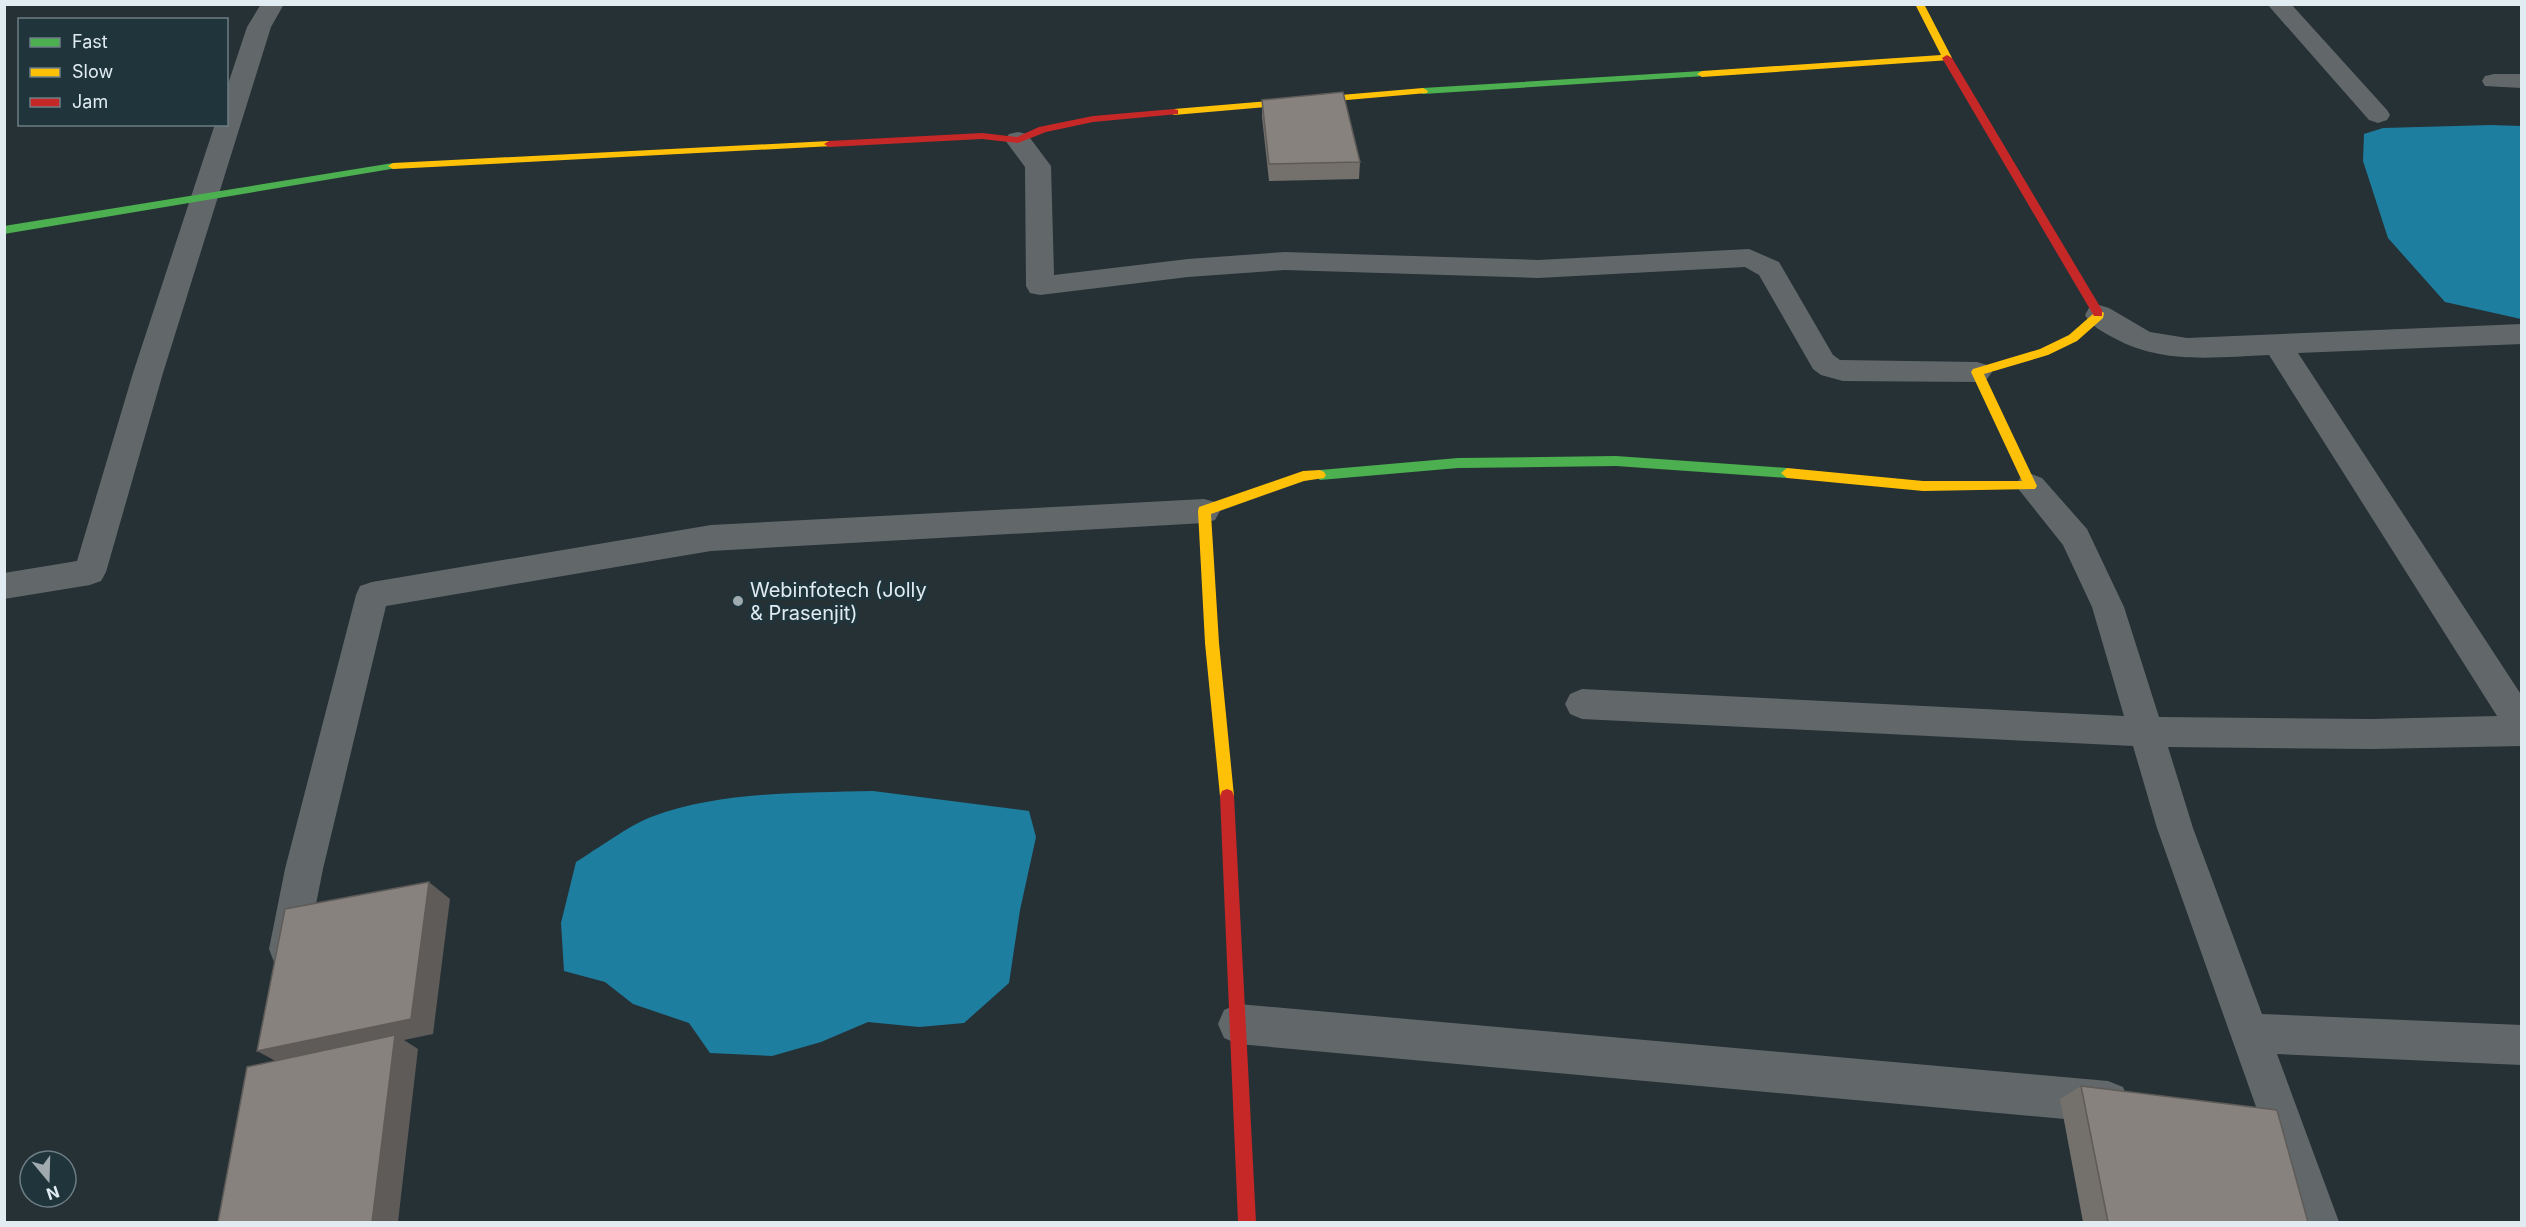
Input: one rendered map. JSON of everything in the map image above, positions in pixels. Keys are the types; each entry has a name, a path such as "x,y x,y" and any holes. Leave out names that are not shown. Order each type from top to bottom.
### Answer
{"street":[{"path":"4,586 90,572 148,373 207,196 259,27 273,4"},
{"path":"1919,4 1947,58 2099,315 2125,334 2162,347 2187,348 2522,334"},
{"path":"2278,4 2378,115"},
{"path":"4,230 379,167 982,136 1018,140 1042,129 1093,118 1334,97 1947,58"},
{"path":"2494,81 2522,81"},
{"path":"1018,140 1038,166 1040,286 1188,268 1285,261 1538,269 1749,258 1769,269 1823,362 1831,368 1844,371 1977,372 2044,352 2073,338 2099,315"},
{"path":"2278,345 2522,726"},
{"path":"1977,372 2031,486 2076,538 2108,606 2175,828 2251,1033 2262,1115 2318,1222"},
{"path":"281,983 304,869 372,596 711,538 1204,511 1303,476 1458,463 1616,461 1923,486 2031,486"},
{"path":"1204,511 1212,642 1230,826 1247,1222"},
{"path":"1582,704 2147,732 2372,734 2522,731"},
{"path":"1238,1024 2139,1104"},
{"path":"2251,1033 2522,1045"}],"water":[{"path":"2521,126 2521,319 2445,302 2388,238 2363,161 2364,134 2383,128"},
{"path":"873,791 1029,811 1036,837 1020,910 1009,983 964,1023 919,1027 868,1022 821,1042 772,1056 710,1053 689,1023 633,1004 605,982 564,971 561,923 576,862 633,826 677,808 732,798 789,793"}],"building":[{"path":"1343,92 1360,162 1269,164 1262,100"},
{"path":"429,882 411,1019 257,1051 285,909"},
{"path":"395,1035 372,1222 218,1222 247,1067"},
{"path":"2081,1086 2277,1110 2308,1222 2108,1222"}],"traffic: fast":[{"path":"1423,91 1702,74"},
{"path":"4,230 393,166"},
{"path":"1320,475 1458,463 1616,461 1787,473"}],"traffic: slow":[{"path":"1702,74 1947,58 1919,4"},
{"path":"1174,112 1423,91"},
{"path":"393,166 829,144"},
{"path":"1787,473 1923,486 2031,486 1977,372 2044,352 2073,338 2099,315 2098,313"},
{"path":"1227,796 1212,643 1204,511 1303,476 1320,475"}],"traffic: jam":[{"path":"1947,58 2098,313"},
{"path":"829,144 982,136 1018,140 1043,129 1093,119 1174,112"},
{"path":"1227,796 1247,1222"}],"place":[{"name":"Webinfotech (Jolly & Prasenjit)","path":"738,601"}]}
